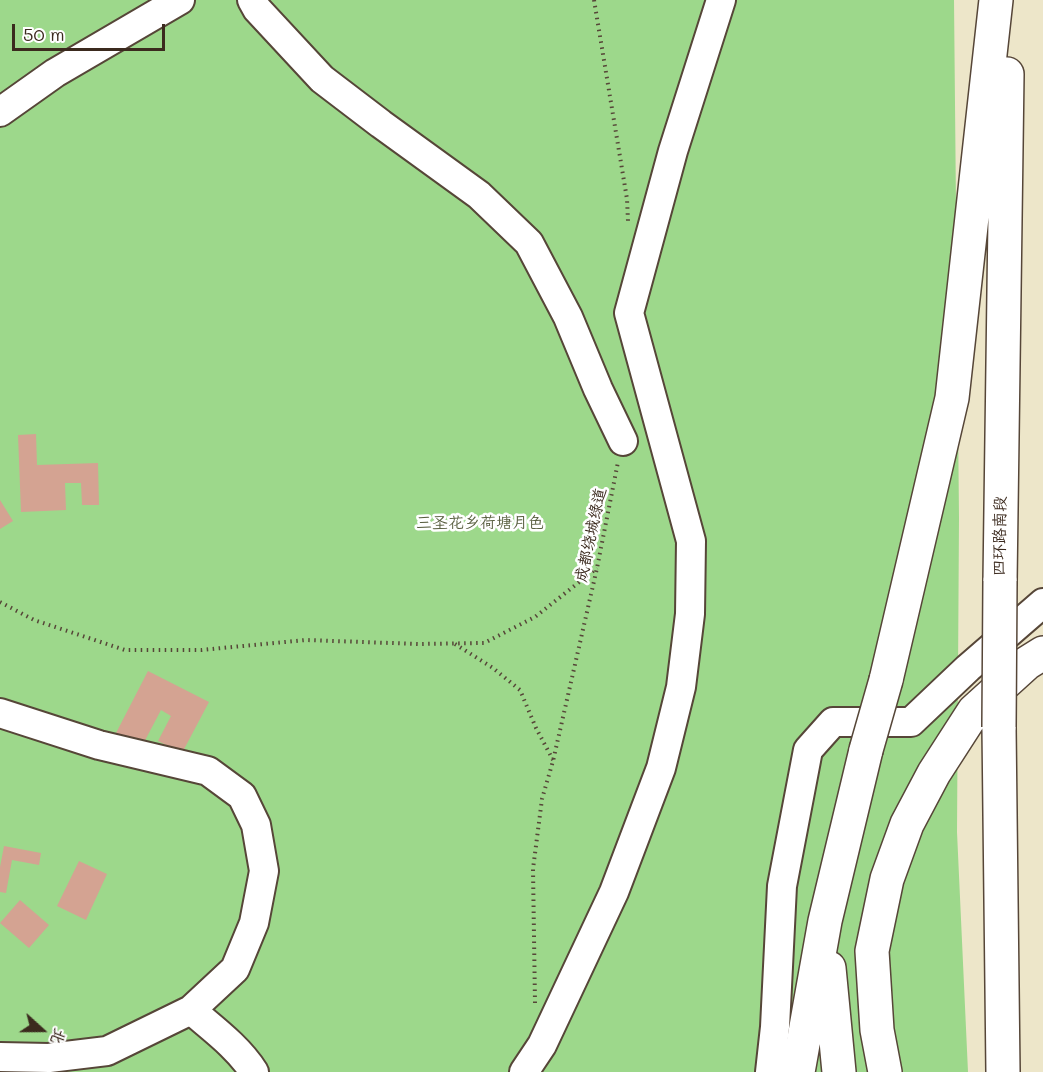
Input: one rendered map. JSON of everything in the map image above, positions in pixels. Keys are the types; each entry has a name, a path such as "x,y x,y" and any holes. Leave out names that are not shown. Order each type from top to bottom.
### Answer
{"highway":[{"path":"798,1072 825,921 866,750 886,680 952,398 996,0"},
{"name":"四环路南段","path":"1003,1072 999,728 1008,0"},
{"path":"885,1072 877,1030 872,951 887,879 907,824 934,773 974,711 1027,663 1043,653"},
{"path":"825,921 839,1072"}],"street":[{"path":"0,112 54,73 180,0"},
{"path":"252,0 256,9 322,80 478,195 529,243 568,317 598,390 623,441"},
{"path":"524,1072 542,1045 614,892 661,768 681,687 690,614 691,540 629,313 673,151 721,0"},
{"path":"770,1072 775,1026 782,886 808,750 833,722 911,722 968,668 1043,603"},
{"path":"0,713 99,745 208,771 242,796 256,825 264,871 254,923 235,969 191,1010 107,1051 49,1058 0,1057"},
{"path":"191,1010 246,1059 254,1072"}],"path":[{"path":"594,0 627,199 628,222"},
{"name":"成都绕城绿道","path":"535,1005 533,869 542,799 553,761 597,568 623,441"},
{"path":"0,603 34,620 125,650 201,650 306,640 418,644 484,643 536,617 597,568"},
{"path":"454,644 493,668 520,690 553,761"}],"green space":[{"name":"三圣花乡荷塘月色","path":"0,0 954,0 959,518 957,832 968,1072 0,1072"}],"building":[{"path":"36,434 37,465 98,463 99,505 82,505 81,483 65,483 66,510 21,512 18,435"},
{"path":"0,500 13,521 0,529"},
{"path":"148,671 209,702 182,753 158,741 171,716 161,710 141,748 115,735"},
{"path":"4,846 41,853 39,865 12,860 6,893 0,892 0,867"},
{"path":"79,861 107,874 86,920 57,906"},
{"path":"20,900 49,925 29,948 0,923"}]}
